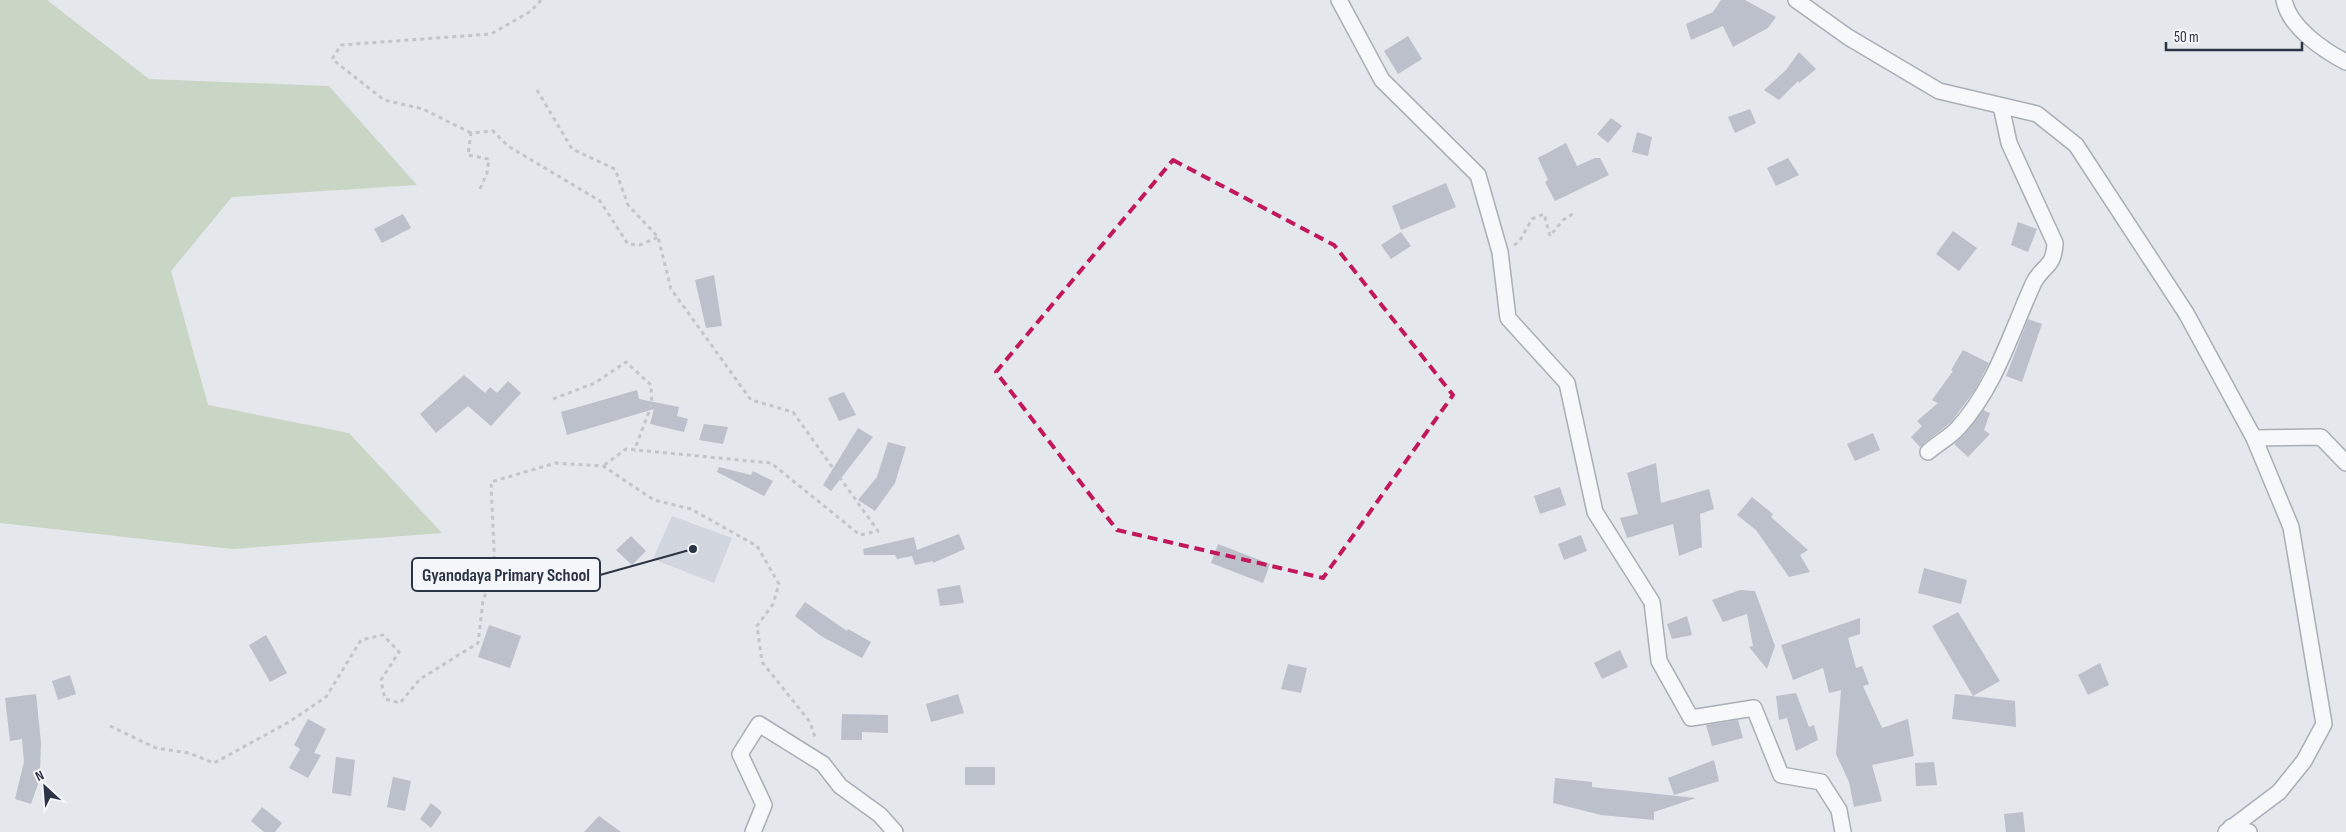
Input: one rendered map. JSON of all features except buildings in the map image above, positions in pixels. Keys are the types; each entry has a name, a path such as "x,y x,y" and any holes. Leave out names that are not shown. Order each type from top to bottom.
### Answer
{"street":[{"path":"1338,0 1382,80 1478,175 1500,252 1508,318 1567,383 1595,512 1652,602 1659,661 1691,718 1754,708 1781,775 1821,782 1839,810 1843,832"},
{"path":"1796,0 1848,37 1940,91 2037,114 2076,145 2186,313 2254,438 2291,527 2324,724 2304,761 2279,792 2228,830"},
{"path":"2284,0 2286,11 2319,47 2346,62"},
{"path":"1928,452 1957,430 1986,392 2036,280 2050,264 2054,254 2055,243 2010,144 2001,106"},
{"path":"2254,438 2321,437 2346,463"},
{"path":"753,832 764,805 740,754 759,724 823,764 840,786 880,814 895,832"},
{"path":"2228,830 2249,832"}],"path":[{"path":"541,0 531,11 491,34 341,45 332,59 384,100 423,109 471,133 493,130 508,146 600,201 628,244 640,245 658,237"},
{"path":"537,90 572,149 615,169 628,205 658,237 671,289 751,400 793,412 878,531 860,534 770,464 626,450 602,466"},
{"path":"471,133 468,155 489,159 480,189"},
{"path":"1500,252 1519,242 1532,219 1544,214 1550,236 1564,220 1576,212"},
{"path":"553,399 595,382 626,362 651,385 652,404 634,451"},
{"path":"110,726 156,748 189,753 214,763 289,722 326,697 361,640 382,635 399,652 381,680 385,699 400,703 420,679 478,642 483,600 495,572 491,482 556,463 602,466 654,500 691,509 757,546 779,584 772,604 757,626 762,662 810,722 823,764"}],"highlighted area":[{"path":"1173,160 1334,245 1453,395 1323,578 1117,530 996,372"}],"shaded area":[{"path":"672,516 732,538 714,583 653,559"}],"green space":[{"path":"0,0 47,0 149,79 329,86 417,185 232,197 171,271 208,405 349,433 442,533 232,549 0,523"}],"place":[{"name":"Gyanodaya Primary School","path":"693,549"}]}
